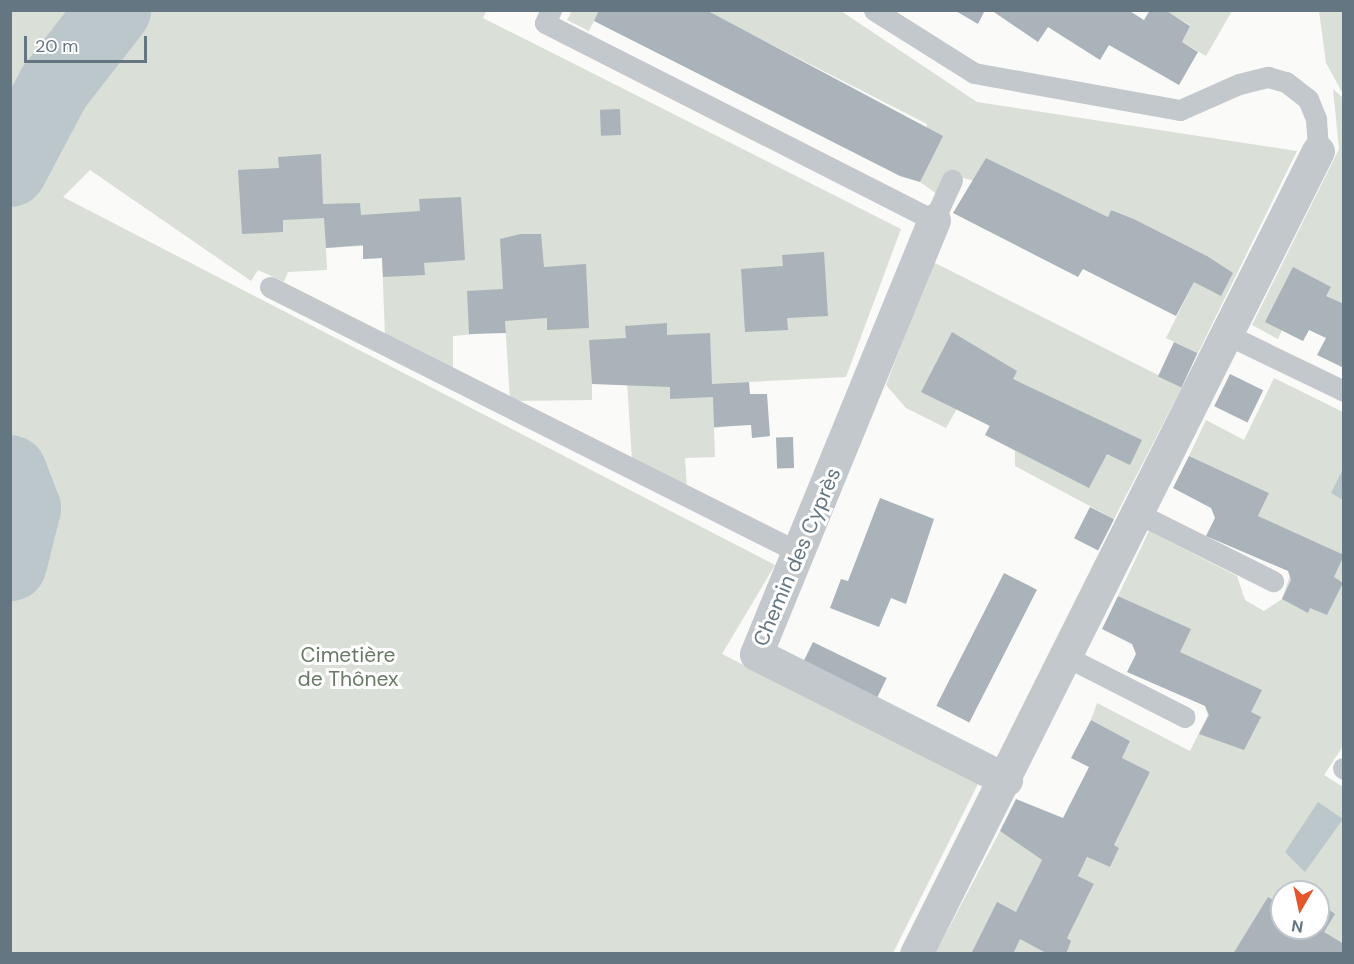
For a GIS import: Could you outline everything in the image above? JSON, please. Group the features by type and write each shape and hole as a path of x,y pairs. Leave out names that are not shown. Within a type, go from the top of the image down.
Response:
{"street":[{"path":"916,954 1006,780 1318,151"},
{"name":"Chemin des Cyprès","path":"934,220 800,553 756,654 1006,780"}],"lane":[{"path":"551,10 545,23 934,220 952,180"},
{"path":"873,10 974,73 1179,110 1239,84 1268,77 1286,82 1308,99 1316,119 1318,151"},
{"path":"270,287 800,553"},
{"path":"1228,335 1344,392"},
{"path":"1139,514 1273,581"},
{"path":"1067,657 1185,717"}],"green space":[{"name":"Cimetière de Thônex","path":"121,10 486,11 483,18 901,229 846,377 730,383 732,426 714,428 715,457 685,458 687,488 632,460 627,382 592,384 592,400 510,401 503,289 487,333 453,336 453,369 385,336 382,258 363,259 363,246 326,248 327,270 288,272 284,282 258,270 251,281 90,170 63,197 775,565 722,654 978,784 893,953 11,953 10,11 98,11 86,23"},
{"path":"572,11 599,11 589,31 567,20"},
{"path":"706,11 841,11 977,102 1297,151 1198,353 1166,338 1207,256 1134,219 1111,210 1108,217 986,158 974,181 947,173 938,195 920,182 927,124"},
{"path":"1165,11 1232,11 1206,56 1182,42 1190,25"},
{"path":"1319,11 1343,11 1343,94 1326,63"},
{"path":"1333,89 1343,98 1343,304 1326,296 1303,341 1282,330 1278,339 1252,325 1339,149"},
{"path":"933,262 1182,387 1114,519 1015,466 1015,451 985,435 1006,392 975,377 946,428 906,408 886,385"},
{"path":"1274,378 1343,412 1343,746 1324,775 1343,787 1343,953 935,954 1000,831 1042,860 1029,886 1080,912 1094,885 1078,876 1087,857 1110,867 1119,848 1114,845 1150,772 1122,758 1130,741 1091,720 1097,703 1190,751 1208,715 1188,656 1180,652 1190,629 1118,596 1149,531 1237,576 1245,600 1264,611 1282,599 1303,538 1258,516 1269,493 1189,456 1206,420 1244,440"}],"shaded area":[{"path":"1343,469 1343,500 1331,493"},
{"path":"1318,802 1343,819 1305,872 1285,852"}],"building":[{"path":"599,10 706,10 943,136 920,182 900,176 594,21"},
{"path":"954,10 985,10 978,24"},
{"path":"991,10 1128,10 1144,20 1150,10 1165,10 1190,26 1182,42 1198,52 1179,85 1109,45 1100,60 1048,27 1038,42"},
{"path":"620,109 621,135 601,136 600,110"},
{"path":"321,154 323,204 360,203 361,215 420,211 419,199 461,197 465,260 424,263 425,275 383,277 382,258 363,259 363,245 326,248 324,218 283,220 283,232 242,234 238,170 279,168 278,157"},
{"path":"986,158 1108,217 1111,210 1134,219 1207,256 1233,273 1221,296 1194,282 1176,316 1083,269 1078,277 953,213"},
{"path":"521,234 541,234 544,267 586,264 589,328 547,330 547,318 505,321 506,333 469,334 467,291 503,289 500,239"},
{"path":"824,252 828,316 787,318 788,330 745,332 741,269 783,266 782,255"},
{"path":"1293,267 1331,287 1326,296 1344,304 1344,368 1317,355 1326,338 1309,330 1303,341 1265,322"},
{"path":"667,323 667,335 710,333 712,384 749,382 750,394 767,394 770,436 752,438 751,425 714,427 713,397 670,399 670,387 592,384 589,340 626,338 625,326"},
{"path":"952,332 1017,371 1013,379 1142,440 1130,465 1107,454 1089,488 985,435 990,426 921,392"},
{"path":"1174,342 1198,353 1182,387 1158,376"},
{"path":"1230,374 1263,390 1247,423 1214,406"},
{"path":"793,437 794,468 777,469 776,438"},
{"path":"1189,456 1269,493 1258,516 1344,555 1334,577 1343,583 1327,615 1310,608 1308,613 1282,599 1291,580 1288,571 1206,536 1215,518 1211,508 1173,488"},
{"path":"880,498 934,519 906,604 891,598 879,627 830,608 841,579 848,581"},
{"path":"1090,507 1114,519 1098,550 1074,538"},
{"path":"1004,573 1037,590 969,723 936,706"},
{"path":"1118,596 1191,629 1180,652 1262,690 1251,712 1261,717 1244,750 1199,734 1209,715 1205,706 1127,672 1136,654 1132,644 1102,629"},
{"path":"813,642 887,678 876,700 802,664"},
{"path":"1091,720 1130,741 1122,758 1150,772 1114,845 1119,848 1110,867 1087,857 1078,876 1094,884 1067,938 1071,941 1066,954 1048,954 1020,939 1013,954 971,954 997,902 1016,912 1042,860 1000,831 1016,799 1063,818 1089,767 1071,758"},
{"path":"1268,897 1270,898 1270,940 1330,940 1330,936 1344,944 1344,954 1233,954"},
{"path":"1330,910 1335,914 1330,922"}],"waterway":[{"path":"10,170 54,87 114,10"},
{"path":"10,472 24,508 10,564"}]}
